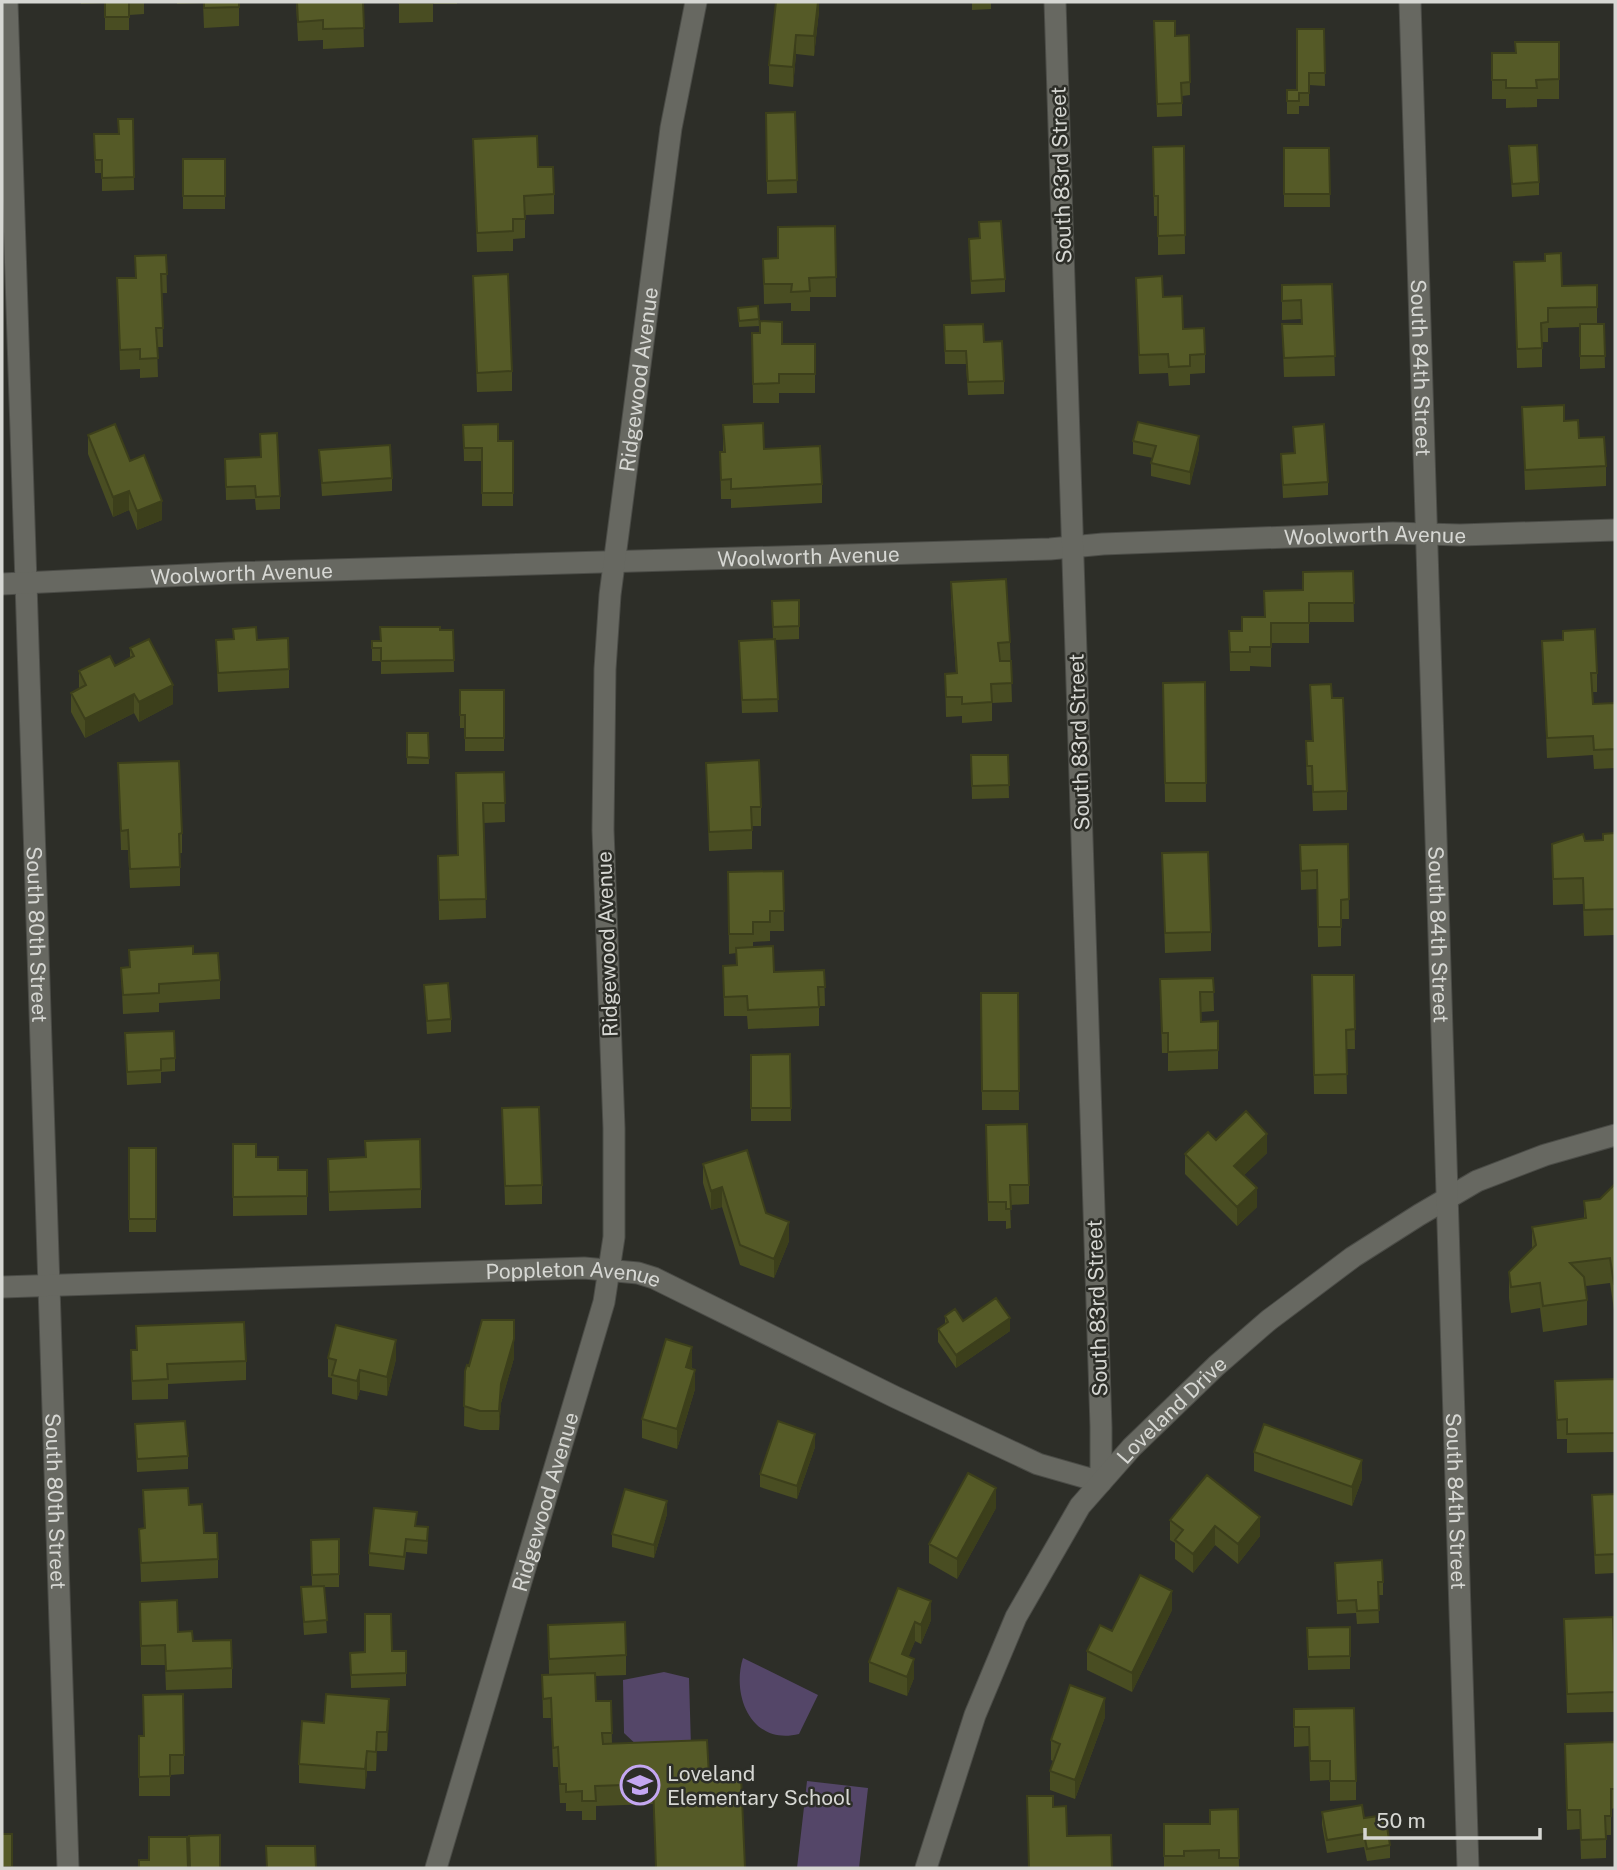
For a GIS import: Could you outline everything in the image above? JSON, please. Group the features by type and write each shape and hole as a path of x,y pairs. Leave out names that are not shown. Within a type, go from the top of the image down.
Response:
{"street":[{"name":"South 80th Street","path":"6,2 68,1868"},
{"name":"Ridgewood Avenue","path":"436,1868 597,1327 614,1237 614,1142 603,830 606,669 614,562 671,128 696,2"},
{"name":"South 83rd Street","path":"1055,2 1101,1482"},
{"name":"South 84th Street","path":"1410,2 1468,1868"},
{"name":"Woolworth Avenue","path":"2,584 242,572 1073,547 1324,536 1615,530"},
{"name":"Loveland Drive","path":"926,1868 953,1779 996,1658 1039,1574 1080,1506 1132,1447 1216,1366 1269,1320 1353,1257 1477,1181 1545,1155 1615,1135"},
{"name":"Poppleton Avenue","path":"2,1287 584,1268 638,1273 654,1278 895,1398 1038,1464 1101,1482"}],"shaded area":[{"path":"743,1658 818,1695 799,1734 783,1736 769,1733 749,1715 740,1688"},
{"path":"664,1672 689,1678 691,1747 641,1749 624,1733 623,1680"},
{"path":"807,1781 868,1788 859,1868 797,1868"}],"building":[{"path":"105,2 129,2 129,17 105,17"},
{"path":"204,2 239,2 239,7 204,8"},
{"path":"297,2 363,2 364,28 323,29 323,20 298,22"},
{"path":"433,2 433,3 399,3"},
{"path":"776,2 818,2 814,36 796,35 793,67 769,65"},
{"path":"1154,21 1175,21 1175,36 1189,35 1190,82 1181,83 1182,103 1157,104"},
{"path":"1297,29 1324,29 1325,73 1309,73 1309,93 1299,93 1299,101 1287,101 1287,90 1297,90"},
{"path":"1515,42 1559,42 1559,79 1536,80 1537,88 1506,88 1506,80 1492,80 1492,53 1516,53"},
{"path":"795,112 797,180 767,181 766,113"},
{"path":"118,119 133,119 134,177 102,178 102,160 95,160 94,134 119,134"},
{"path":"537,136 538,167 553,167 554,194 524,196 525,219 513,219 513,231 477,233 473,139"},
{"path":"1537,145 1539,182 1512,184 1509,146"},
{"path":"1184,146 1185,235 1158,236 1158,196 1154,196 1153,147"},
{"path":"1284,148 1329,148 1330,194 1284,194"},
{"path":"183,159 225,159 225,196 183,196"},
{"path":"1001,221 1005,279 971,281 969,239 980,238 979,222"},
{"path":"835,226 836,277 809,278 810,291 791,292 792,284 764,284 763,259 778,258 778,227"},
{"path":"1561,253 1562,286 1597,285 1597,307 1548,308 1548,322 1541,323 1542,348 1517,349 1514,262 1545,261 1545,254"},
{"path":"166,255 167,274 161,274 163,328 156,328 158,358 140,359 140,349 120,350 117,278 136,278 135,256"},
{"path":"508,274 512,371 477,373 473,276"},
{"path":"1162,276 1163,297 1182,296 1183,329 1204,328 1205,354 1190,355 1190,366 1169,367 1168,354 1139,355 1136,278"},
{"path":"1332,284 1335,356 1284,358 1282,324 1302,324 1301,300 1282,301 1282,285"},
{"path":"758,306 759,319 739,321 738,308"},
{"path":"760,321 782,322 782,344 815,344 815,374 779,374 779,383 753,384 752,333 760,333"},
{"path":"983,324 984,342 1002,341 1004,381 968,382 966,351 945,351 944,325"},
{"path":"1580,324 1604,324 1605,356 1580,356"},
{"path":"1564,405 1564,421 1578,420 1579,438 1604,437 1606,466 1525,470 1522,407"},
{"path":"1138,422 1199,436 1190,472 1151,463 1156,446 1133,441"},
{"path":"763,423 764,449 820,446 822,484 731,489 731,479 721,480 720,452 725,452 723,425"},
{"path":"115,424 130,461 144,455 162,501 137,511 129,491 113,497 88,435"},
{"path":"498,424 498,441 513,441 513,493 482,493 482,448 464,448 463,425"},
{"path":"1324,424 1328,482 1283,485 1281,454 1295,453 1293,427"},
{"path":"277,433 280,496 256,497 255,486 226,487 225,459 261,457 260,434"},
{"path":"390,445 392,478 322,483 319,450"},
{"path":"1353,571 1354,603 1309,603 1309,623 1271,623 1271,647 1250,647 1250,652 1230,652 1229,631 1242,631 1242,617 1265,617 1264,591 1303,590 1303,572"},
{"path":"1006,579 1010,642 998,643 1000,661 1011,661 1012,683 991,684 992,702 962,704 962,697 946,697 945,674 957,673 951,582"},
{"path":"799,600 799,626 773,627 772,601"},
{"path":"256,627 257,640 288,638 289,669 218,673 216,640 234,639 233,629"},
{"path":"380,627 440,627 440,630 453,630 454,660 381,661 381,648 372,648 372,641 381,641"},
{"path":"1595,629 1597,673 1591,673 1593,704 1615,703 1615,749 1594,750 1593,736 1547,738 1542,641 1563,640 1563,631"},
{"path":"149,639 173,685 139,702 134,694 85,719 71,693 86,685 79,671 110,656 115,666 134,656 130,648"},
{"path":"775,639 778,699 742,700 739,641"},
{"path":"1205,682 1206,783 1165,783 1163,683"},
{"path":"1331,684 1332,698 1343,698 1347,791 1313,792 1312,766 1307,766 1306,741 1313,741 1310,685"},
{"path":"460,690 504,690 504,738 465,738 465,715 460,715"},
{"path":"407,733 428,733 429,758 407,757"},
{"path":"971,755 1008,755 1009,785 972,786"},
{"path":"759,760 761,807 751,807 752,830 709,832 706,763"},
{"path":"179,761 182,833 179,834 180,867 130,869 128,830 121,831 118,763"},
{"path":"504,772 505,803 483,803 486,899 439,900 438,856 458,855 456,773"},
{"path":"1615,833 1615,909 1584,910 1583,878 1553,879 1552,844 1583,834 1585,841 1603,840 1603,834"},
{"path":"1348,844 1349,899 1341,900 1341,927 1318,927 1317,870 1301,871 1300,845"},
{"path":"1208,852 1211,932 1165,933 1162,853"},
{"path":"783,871 784,911 770,911 770,922 753,922 753,934 729,934 728,872"},
{"path":"193,946 193,954 218,953 220,980 159,984 159,993 123,995 121,968 130,967 129,950"},
{"path":"773,946 774,972 824,970 825,987 818,987 819,1007 748,1010 747,996 724,997 723,966 737,965 736,948"},
{"path":"1312,975 1354,975 1355,1029 1346,1030 1347,1074 1314,1075"},
{"path":"1213,978 1214,992 1200,992 1201,1022 1218,1021 1218,1050 1168,1052 1168,1033 1162,1033 1160,979"},
{"path":"448,983 451,1019 427,1021 424,985"},
{"path":"981,993 1018,993 1019,1091 982,1091"},
{"path":"174,1031 175,1058 161,1059 161,1070 127,1072 125,1033"},
{"path":"790,1054 791,1108 751,1108 751,1055"},
{"path":"539,1107 542,1185 505,1186 502,1108"},
{"path":"1246,1111 1267,1134 1234,1166 1257,1188 1237,1207 1185,1154 1208,1132 1216,1140"},
{"path":"1027,1124 1029,1185 1010,1185 1011,1209 1006,1209 1006,1202 988,1202 986,1125"},
{"path":"420,1139 421,1189 329,1192 328,1159 366,1157 365,1141"},
{"path":"233,1144 256,1144 256,1157 278,1157 278,1170 307,1170 307,1196 233,1197"},
{"path":"129,1148 156,1148 156,1219 129,1219"},
{"path":"747,1150 766,1213 789,1222 774,1259 740,1245 722,1187 711,1191 703,1164"},
{"path":"1615,1184 1615,1284 1610,1258 1570,1263 1584,1277 1587,1300 1543,1306 1540,1283 1511,1287 1509,1272 1536,1245 1532,1227 1586,1218 1584,1201 1600,1199"},
{"path":"996,1298 1010,1318 956,1355 938,1329 948,1322 945,1316 955,1309 963,1321"},
{"path":"482,1320 514,1320 514,1339 501,1384 499,1411 480,1411 464,1406 465,1371 467,1365 469,1366"},
{"path":"244,1322 246,1361 167,1364 168,1379 132,1381 131,1350 137,1350 136,1326"},
{"path":"336,1325 396,1340 387,1377 360,1370 357,1381 332,1375 336,1360 328,1358"},
{"path":"666,1339 692,1347 686,1367 695,1370 677,1429 642,1419"},
{"path":"1615,1379 1615,1433 1567,1434 1567,1419 1557,1420 1555,1381"},
{"path":"185,1421 188,1456 137,1459 135,1424"},
{"path":"778,1421 815,1434 797,1486 760,1474"},
{"path":"1264,1424 1362,1460 1352,1487 1254,1452"},
{"path":"968,1473 996,1488 957,1559 929,1544"},
{"path":"1207,1475 1260,1517 1238,1544 1215,1526 1193,1554 1175,1540 1183,1530 1170,1520"},
{"path":"188,1488 189,1505 202,1504 204,1533 217,1533 218,1559 141,1563 139,1529 145,1528 143,1490"},
{"path":"625,1489 667,1501 654,1545 612,1534"},
{"path":"1615,1494 1615,1554 1595,1555 1592,1495"},
{"path":"374,1508 417,1512 415,1526 428,1527 427,1541 406,1539 404,1557 369,1553"},
{"path":"339,1539 339,1574 312,1575 311,1540"},
{"path":"1382,1560 1383,1582 1378,1582 1379,1610 1357,1611 1356,1600 1337,1601 1335,1563"},
{"path":"1140,1575 1172,1591 1132,1673 1087,1651 1100,1625 1112,1631"},
{"path":"324,1586 327,1620 304,1622 301,1587"},
{"path":"898,1588 931,1601 921,1625 915,1622 902,1654 914,1659 907,1677 869,1662"},
{"path":"177,1600 178,1632 192,1631 193,1641 231,1640 232,1668 166,1671 165,1645 141,1646 140,1602"},
{"path":"365,1614 391,1614 392,1651 406,1651 406,1673 351,1675 350,1653 365,1652"},
{"path":"1613,1617 1615,1692 1567,1694 1564,1619"},
{"path":"625,1622 626,1655 549,1659 548,1625"},
{"path":"1350,1627 1350,1656 1308,1657 1307,1628"},
{"path":"595,1673 596,1701 611,1701 612,1733 602,1733 603,1744 707,1740 709,1776 741,1775 745,1868 656,1868 653,1784 595,1786 596,1801 582,1801 582,1791 566,1792 566,1784 560,1784 558,1747 553,1748 551,1698 543,1699 542,1675"},
{"path":"1070,1685 1105,1698 1075,1780 1050,1771 1060,1744 1051,1740"},
{"path":"183,1694 184,1755 170,1755 170,1776 139,1777 139,1736 144,1736 143,1695"},
{"path":"326,1694 389,1699 387,1732 377,1732 376,1752 367,1751 365,1769 299,1764 302,1721 324,1723"},
{"path":"1354,1708 1356,1781 1330,1781 1330,1761 1310,1761 1309,1727 1294,1727 1294,1709"},
{"path":"1615,1742 1615,1789 1611,1789 1611,1816 1605,1816 1606,1839 1581,1840 1580,1810 1567,1810 1565,1744"},
{"path":"1027,1796 1053,1796 1053,1807 1066,1806 1067,1836 1111,1835 1112,1868 1029,1868"},
{"path":"1362,1805 1364,1818 1385,1815 1390,1845 1367,1849 1364,1834 1327,1840 1322,1812"},
{"path":"1238,1809 1239,1858 1219,1858 1219,1850 1184,1851 1184,1856 1164,1856 1164,1824 1210,1824 1210,1810"},
{"path":"2,1834 12,1834 12,1867 2,1867"},
{"path":"220,1835 220,1868 190,1868 189,1836"},
{"path":"149,1837 187,1837 188,1868 139,1868 139,1860 149,1860"},
{"path":"266,1846 315,1846 316,1868 267,1868"}],"place":[{"name":"Loveland Elementary School","path":"640,1785"}]}
